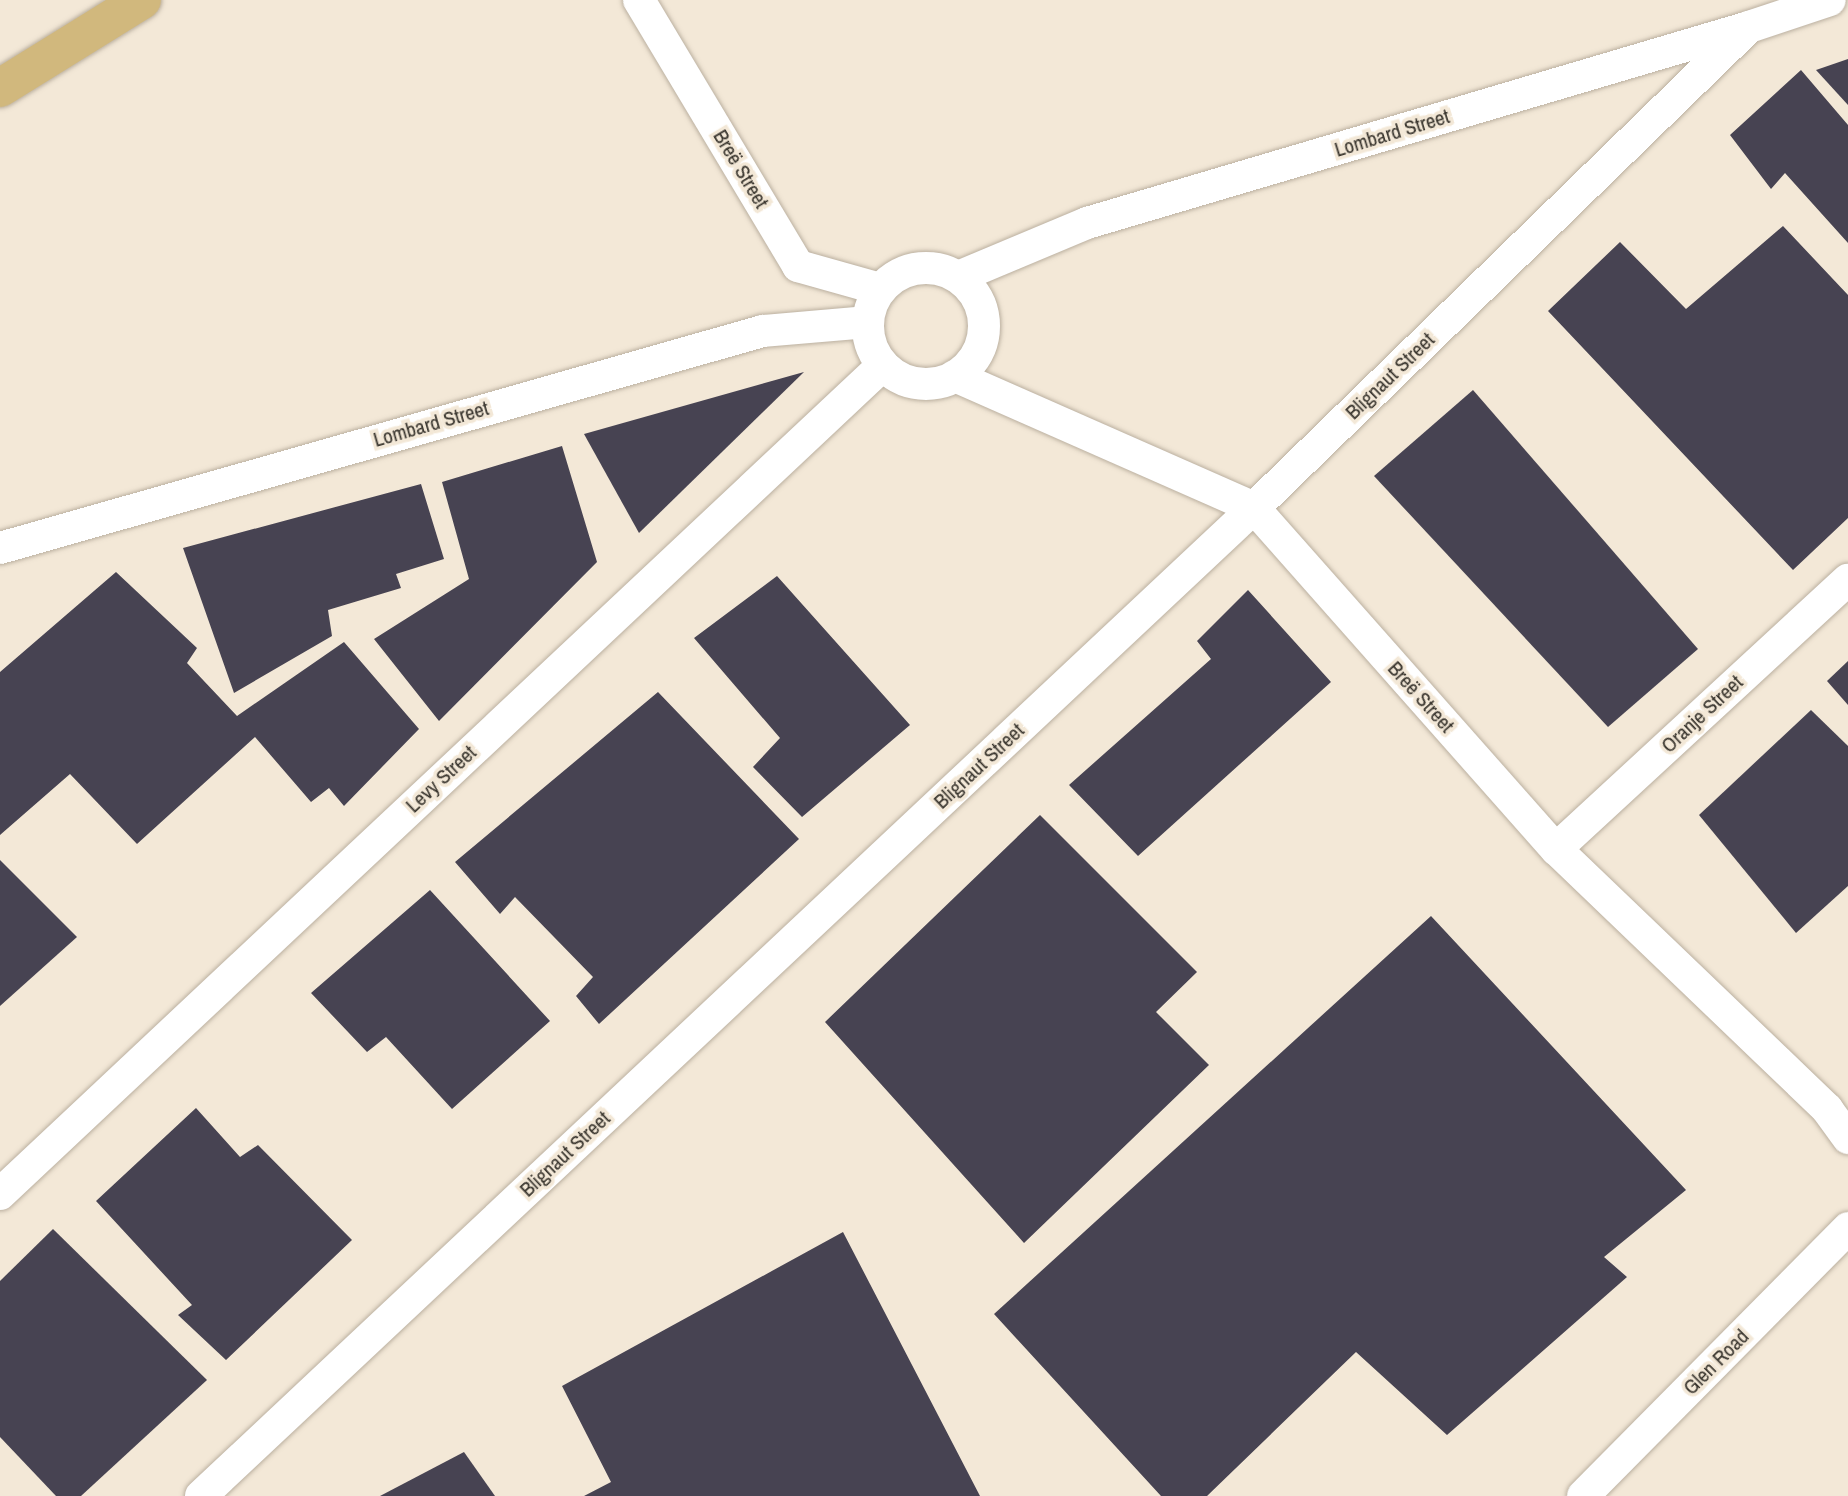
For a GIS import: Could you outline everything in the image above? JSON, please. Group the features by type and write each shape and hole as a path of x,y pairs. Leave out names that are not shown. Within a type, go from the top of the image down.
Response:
{"main road":[{"path":"0,88 142,0"}],"street":[{"name":"Breë Street","path":"639,0 798,266 880,289"},
{"name":"Lombard Street","path":"958,278 1087,223 1749,27 1830,0"},
{"name":"Blignaut Street","path":"201,1496 1254,508 1749,27"},
{"path":"915,268 936,268 958,278 971,289 981,306 984,326 981,346 971,363 956,376 937,383 917,383 899,377 883,365 870,345 867,321 880,289 895,276 915,268"},
{"name":"Lombard Street","path":"0,548 764,331 867,321"},
{"name":"Levy Street","path":"0,1194 883,365"},
{"name":"Breë Street","path":"956,376 1254,508 1556,849 1837,1113 1848,1138"},
{"name":"Oranje Street","path":"1556,849 1848,580"},
{"name":"Glen Road","path":"1583,1496 1848,1228"}],"building":[{"path":"1848,59 1848,105 1816,70"},
{"path":"1801,70 1848,125 1848,243 1785,173 1771,189 1730,135"},
{"path":"1783,226 1848,295 1848,518 1793,570 1548,311 1620,242 1686,309"},
{"path":"804,372 639,533 584,434"},
{"path":"1473,390 1698,649 1608,727 1374,476"},
{"path":"562,446 597,562 439,721 374,639 469,579 442,482"},
{"path":"421,484 444,559 396,574 401,588 328,610 332,636 234,693 183,548"},
{"path":"116,572 197,648 187,663 237,716 344,642 419,729 344,806 329,788 311,802 255,737 137,844 70,774 0,835 0,672"},
{"path":"777,576 910,725 802,817 753,767 780,738 694,638"},
{"path":"1248,590 1331,682 1138,856 1069,785 1211,659 1197,641"},
{"path":"1848,661 1848,705 1827,681"},
{"path":"658,692 799,839 599,1024 576,996 593,977 515,897 500,914 455,862"},
{"path":"1811,710 1848,746 1848,886 1796,933 1699,815"},
{"path":"1040,815 1197,972 1156,1012 1209,1065 1024,1243 825,1022"},
{"path":"0,860 77,937 0,1006"},
{"path":"430,890 550,1021 452,1109 386,1037 367,1052 311,993"},
{"path":"1431,916 1686,1190 1604,1257 1627,1277 1447,1435 1356,1352 1207,1496 1161,1496 994,1314"},
{"path":"196,1108 240,1157 258,1145 352,1240 226,1360 178,1315 192,1305 96,1201"},
{"path":"53,1229 207,1380 81,1496 56,1496 0,1437 0,1281"},
{"path":"843,1232 980,1496 584,1496 611,1482 562,1386"},
{"path":"464,1452 495,1496 380,1496"}]}
